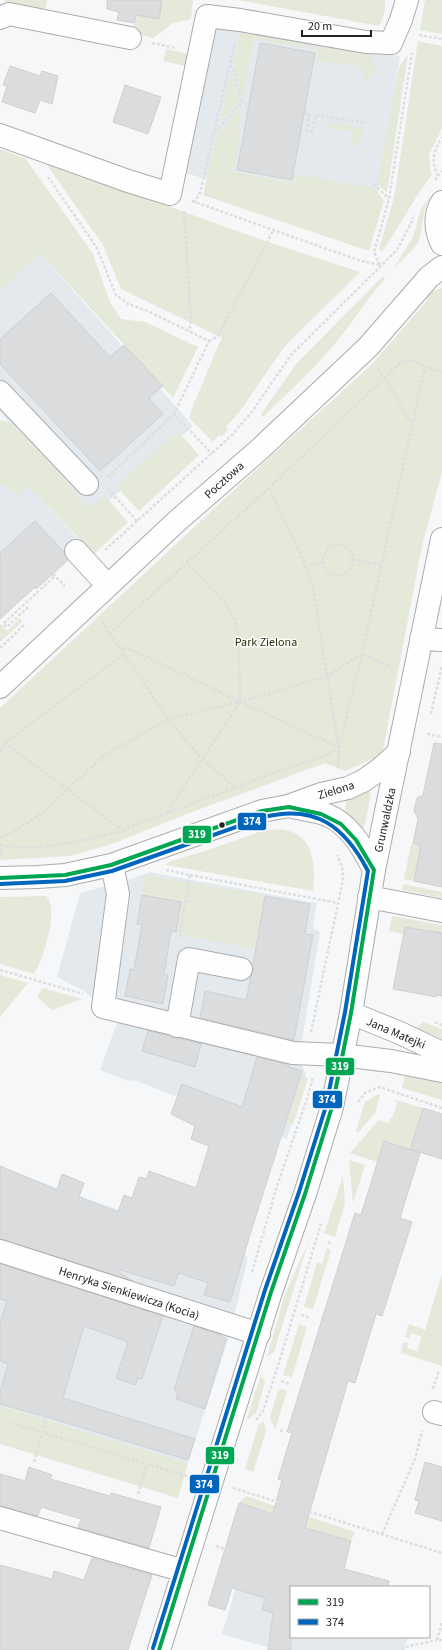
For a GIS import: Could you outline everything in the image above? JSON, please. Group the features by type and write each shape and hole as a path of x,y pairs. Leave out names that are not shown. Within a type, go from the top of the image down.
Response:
{"street":[{"path":"0,135 128,181 170,194 207,8 240,20 366,42 391,43 401,20 407,0"},
{"path":"0,18 9,14 139,40"},
{"path":"442,202 436,219 437,235 442,244"},
{"name":"Pocztowa","path":"0,687 189,511 261,448 368,347 429,277 442,267"},
{"path":"0,392 98,484"},
{"name":"Grunwaldzka","path":"159,1650 271,1292 305,1194 330,1114 341,1055 351,1013 374,870 399,752 432,639 442,539"},
{"path":"83,558 108,586"},
{"name":"Zielona","path":"0,878 65,875 111,865 262,811 288,806 321,794 348,788 363,781 380,769 399,752"},
{"name":"Zielona","path":"288,806 323,813 340,823 354,836 374,870"},
{"path":"103,1007 118,894 111,865"},
{"path":"369,897 442,911"},
{"path":"177,1026 189,959 241,969"},
{"name":"Jana Matejki","path":"103,1007 294,1053 341,1055 391,1061 442,1071"},
{"name":"Jana Matejki","path":"351,1013 400,1033 442,1053"},
{"name":"Henryka Sienkiewicza (Kocia)","path":"0,1251 258,1334"},
{"path":"0,1518 184,1571"}],"path":[{"path":"194,202 200,193 240,20"},
{"path":"416,34 442,39"},
{"path":"139,40 172,47"},
{"path":"380,265 374,252 389,199 413,49"},
{"path":"230,65 233,69 242,102"},
{"path":"242,102 249,103"},
{"path":"214,131 219,129 242,102"},
{"path":"304,113 309,114 307,131 312,132 316,115 365,123"},
{"path":"442,137 433,159 436,172 442,182"},
{"path":"33,147 37,160 97,248 116,295 128,304 150,312 209,341"},
{"path":"374,184 389,199"},
{"path":"170,194 358,260 380,265"},
{"path":"170,194 186,212 191,322 189,332"},
{"path":"137,521 98,484 174,414 209,341 218,336 273,231"},
{"path":"83,558 137,521 168,491 232,435 251,413 291,355 380,265"},
{"path":"109,634 188,564 399,364 411,360 425,367 442,372"},
{"path":"338,768 339,747 362,654 425,367"},
{"path":"385,378 412,426"},
{"path":"174,414 212,454"},
{"path":"268,488 301,555 313,588 339,747"},
{"path":"336,545 346,547 352,555 353,560 352,565 346,572 336,575 328,571 323,562 324,553 327,549 336,545"},
{"path":"353,560 382,565"},
{"path":"305,567 323,562"},
{"path":"166,814 240,702 239,639 236,624 226,603 188,564"},
{"path":"28,607 7,628 3,624 54,575 65,586"},
{"path":"99,615 109,634 168,719 202,758 236,788"},
{"path":"0,648 24,625"},
{"path":"118,646 141,654 240,702 339,747"},
{"path":"0,752 5,743 124,654"},
{"path":"0,838 36,818 102,757 168,719 240,702 327,676 362,654"},
{"path":"427,734 442,737"},
{"path":"5,743 124,831"},
{"path":"0,846 15,847 66,844 124,831 130,827 301,763 320,758 339,747"},
{"path":"315,1055 309,1044 343,873 338,857 334,851"},
{"path":"159,869 338,902"},
{"path":"189,959 180,933 190,875"},
{"path":"0,970 87,995 103,1007"},
{"path":"356,1107 359,1100 365,1093 380,1087 442,1108"},
{"path":"253,1424 263,1411 322,1220"},
{"path":"328,1242 333,1244"},
{"path":"301,1315 310,1318"},
{"path":"382,1534 415,1459 433,1412 439,1370"},
{"path":"281,1381 290,1384"},
{"path":"34,1462 47,1417"},
{"path":"12,1423 190,1477"},
{"path":"281,1432 282,1428"},
{"path":"138,1494 147,1464"},
{"path":"235,1481 233,1488 442,1553"},
{"path":"215,1546 225,1549"},
{"path":"437,1640 442,1623"},
{"path":"402,1650 405,1647 442,1640"}],"shaded area":[{"path":"216,27 400,56 374,218 366,227 179,171"},
{"path":"40,253 193,426 91,517 0,412 0,291"},
{"path":"3,484 28,486 81,542 0,617 0,487"},
{"path":"149,872 317,903 313,928 320,932 299,1059 306,1074 287,1139 134,1080 128,1081 100,1070 118,1020 84,991 57,977 80,893 120,883"},
{"path":"0,1167 248,1257 230,1334 188,1463 0,1406"},
{"path":"237,1584 290,1601 290,1638 408,1638 404,1650 277,1650 222,1634"}],"green space":[{"path":"47,0 46,7 42,9 4,1"},
{"path":"162,0 193,0 191,18 173,23 153,38 132,33 136,15"},
{"path":"238,0 385,0 385,7 379,26"},
{"path":"425,0 442,0 442,34 420,30"},
{"path":"241,30 367,52 374,63 375,72 369,79 362,83 365,68 317,60 317,47 306,45 305,48 254,39 243,98 233,61"},
{"path":"418,41 442,46 442,128 429,155 432,175 416,197 382,252 379,249 394,198"},
{"path":"166,49 189,54 186,66 163,61"},
{"path":"408,55 387,193 377,183 398,72 400,65"},
{"path":"231,71 239,101 219,125"},
{"path":"241,106 238,129 241,130 233,172 291,183 293,174 373,188 384,200 369,251 203,195 216,137"},
{"path":"331,122 364,128 360,141 353,147 349,148 352,132 329,128"},
{"path":"0,149 26,159 93,254 110,302 121,319 145,322 198,347 173,398 40,253 0,291"},
{"path":"45,162 268,242 360,272 284,347 240,411 226,427 228,430 222,436 219,435 213,442 189,418 222,337 121,289 103,245"},
{"path":"431,194 424,211 418,243 394,268 413,237 421,209"},
{"path":"383,276 385,279 333,346 314,367 263,417 261,414 296,364"},
{"name":"Park Zielona","path":"442,288 442,472 422,546 383,750 377,757 345,771 325,763 192,812 112,844 69,856 0,860 0,708 370,366 428,300 424,297 435,290"},
{"path":"0,420 9,422 34,444 88,508 105,496 128,522 94,554 28,486 18,496 3,484 0,487"},
{"path":"178,431 199,455 139,511 116,486"},
{"path":"20,618 22,621 21,623 0,642 0,624 7,631"},
{"path":"369,791 371,794 364,828 361,829 345,815 346,799"},
{"path":"265,830 282,830 294,833 302,838 311,853 313,862 313,891 166,865 168,862"},
{"path":"413,843 421,845 414,881 404,879 411,845"},
{"path":"143,875 265,895 256,949 180,935 175,931 181,902 143,895"},
{"path":"403,884 442,892 442,898 402,890"},
{"path":"46,896 50,903 51,923 42,957 34,974 0,964 0,897"},
{"path":"392,916 442,925 442,933 405,927 404,934 389,931"},
{"path":"0,975 28,983 0,1017"},
{"path":"43,988 82,999 52,1010 37,997"},
{"path":"423,1022 442,1029 442,1039 416,1028"},
{"path":"406,1071 442,1081 442,1100 402,1088"},
{"path":"301,1076 308,1078 293,1125 286,1122"},
{"path":"378,1094 380,1095 375,1113 358,1133 356,1131 365,1102"},
{"path":"395,1100 423,1108 409,1149 384,1141 377,1162 350,1153 379,1120 389,1123 397,1104"},
{"path":"349,1160 365,1165 353,1203"},
{"path":"343,1176 345,1204 335,1237 324,1233"},
{"path":"309,1240 274,1352 267,1357 284,1297"},
{"path":"327,1248 331,1250 313,1309 304,1307 317,1262 322,1264"},
{"path":"442,1274 442,1366 401,1353 403,1342 408,1343 407,1348 417,1351 422,1337 411,1333 409,1338 405,1337 409,1324 425,1330"},
{"path":"299,1324 307,1327 292,1377 283,1375"},
{"path":"261,1375 265,1382 256,1413 246,1421"},
{"path":"282,1389 287,1391 275,1430 270,1417 278,1391"},
{"path":"0,1406 188,1463 178,1498 0,1444"},
{"path":"264,1422 266,1431 253,1472 245,1469 259,1424"},
{"path":"246,1496 355,1532 351,1541 285,1522 282,1516 239,1503"}],"building":[{"path":"107,0 162,0 159,19 136,15 134,23 117,20 119,12 107,9"},
{"path":"260,43 315,53 292,180 237,170"},
{"path":"10,66 40,76 42,71 58,76 52,104 40,100 35,113 2,102 7,86 3,85"},
{"path":"125,85 161,97 148,134 113,122"},
{"path":"51,293 110,357 124,345 163,386 149,398 163,414 100,471 0,364 0,339"},
{"path":"35,521 64,552 68,560 36,589 35,587 0,619 0,553"},
{"path":"434,743 442,744 442,887 414,881 421,845 413,843 418,819 414,810 417,798 423,795"},
{"path":"142,895 181,902 176,932 171,931 164,975 168,975 163,1004 125,996 130,969 134,970 142,925 137,924"},
{"path":"265,896 310,904 305,934 313,935 294,1040 200,1018 205,991 246,1000 253,971"},
{"path":"405,927 442,933 442,996 437,995 436,997 393,989"},
{"path":"148,1031 201,1044 195,1067 142,1051"},
{"path":"257,1057 289,1065 289,1067 302,1071 230,1302 204,1295 208,1283 179,1273 174,1286 120,1270 119,1272 133,1281 0,1239 0,1166 57,1190 62,1174 84,1183 79,1197 118,1212 124,1195 132,1198 139,1177 147,1179 149,1171 196,1188 209,1146 191,1139 195,1126 171,1114 182,1084 242,1107"},
{"path":"423,1108 442,1114 442,1159 410,1149"},
{"path":"384,1141 420,1153 400,1218 412,1222 382,1316 376,1314 355,1383 348,1381 305,1528 351,1541 344,1569 389,1581 388,1586 290,1586 291,1650 268,1650 273,1613 262,1610 265,1598 232,1588 225,1610 208,1605 239,1503 273,1514 282,1480 278,1479 292,1433 287,1432 355,1213 361,1215"},
{"path":"0,1264 163,1316 142,1379 138,1378 135,1385 116,1378 128,1342 84,1326 63,1398 195,1439 188,1460 0,1404 0,1392 8,1364 0,1361 0,1322 7,1301 0,1299"},
{"path":"194,1326 220,1335 226,1339 205,1409 176,1399 178,1391 174,1390"},
{"path":"425,1462 442,1467 442,1521 415,1513 419,1501 415,1500"},
{"path":"29,1467 52,1475 50,1479 110,1496 111,1493 161,1507 149,1548 78,1528 81,1519 41,1507 38,1516 0,1506 0,1474 25,1481"},
{"path":"92,1558 152,1575 128,1650 0,1650 0,1565 52,1579 54,1571 84,1580"}],"transit line":[{"name":"319","path":"0,878 65,875 111,865 262,811 289,807 321,814 341,824 356,840 374,870 351,1013 332,1107 305,1194 271,1292 159,1650"},
{"name":"374","path":"0,884 65,881 112,871 264,817 282,814 299,814 314,817 327,823 339,831 349,842 368,871 345,1012 326,1106 299,1192 265,1290 153,1648"}]}
